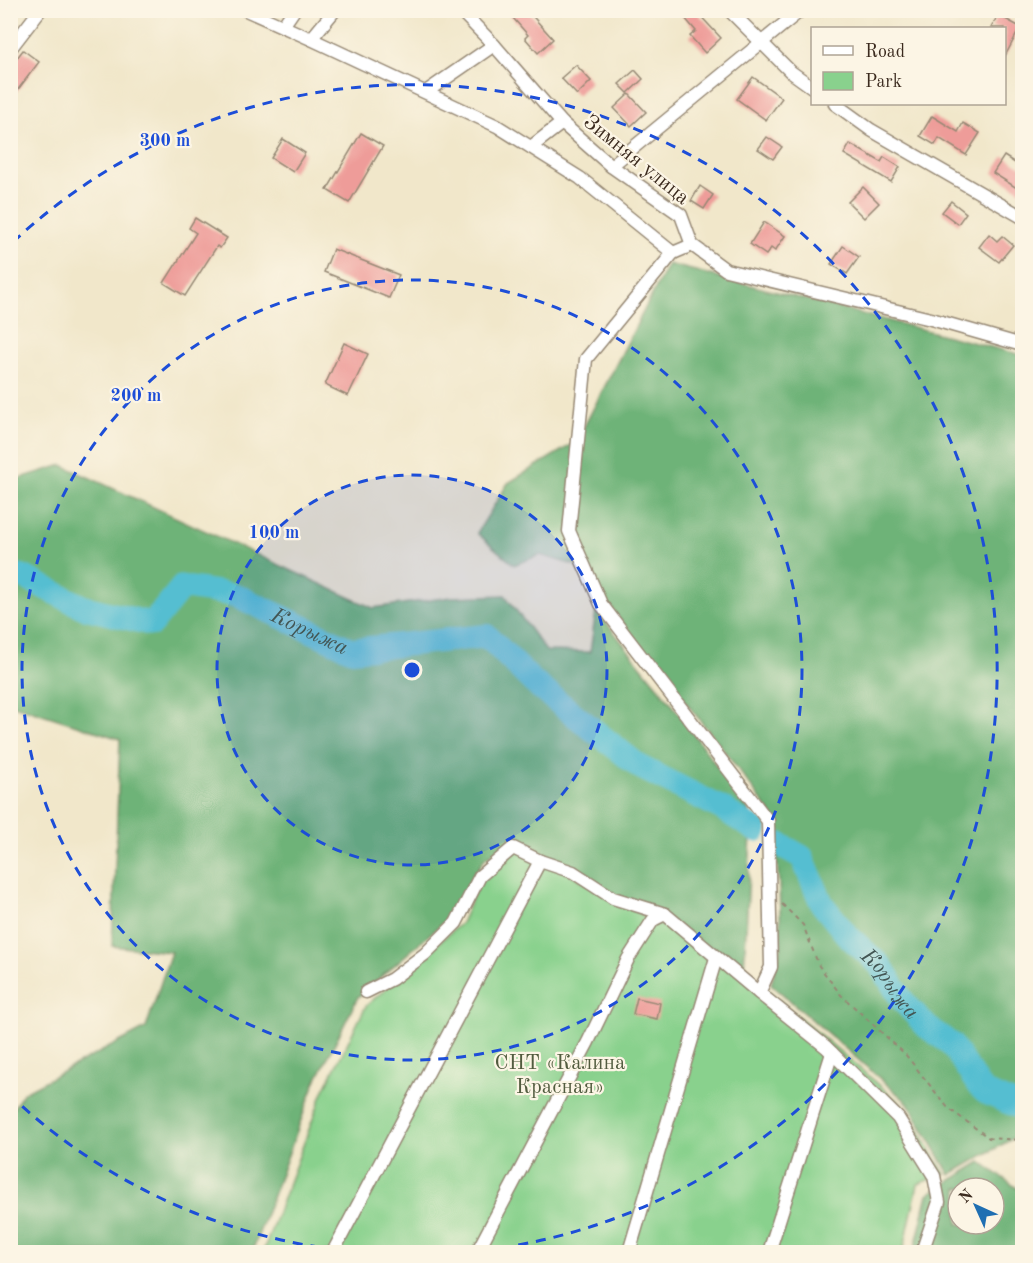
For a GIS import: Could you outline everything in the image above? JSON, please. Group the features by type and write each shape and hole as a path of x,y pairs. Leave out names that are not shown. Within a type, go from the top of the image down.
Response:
{"street":[{"path":"10,49 40,10"},
{"path":"246,10 497,126 580,178 673,253"},
{"path":"283,26 294,10"},
{"path":"311,39 335,10"},
{"name":"Зимняя улица","path":"460,10 495,45 562,123 611,166 681,216 692,245"},
{"path":"729,10 761,44 811,86"},
{"path":"611,166 801,10"},
{"path":"426,92 495,45"},
{"path":"836,105 871,130 1023,217"},
{"path":"531,147 562,123"},
{"path":"759,993 771,967 768,821 601,604 569,531 586,359 673,253 692,245 726,270 931,319 1023,345"},
{"path":"366,992 392,979 425,954 456,923 480,876 513,848 540,861 573,872 613,898 665,914 832,1053 898,1118 934,1176 939,1202 922,1252"},
{"path":"333,1252 540,861"},
{"path":"477,1252 588,1042 628,959 653,920 665,914"},
{"path":"629,1252 716,958"},
{"path":"769,1252 832,1053"}],"path":[{"path":"769,891 803,925 819,966 841,996 905,1054 948,1108 989,1138 1023,1140"}],"green space":[{"path":"668,264 1022,355 1022,1133 950,1175 908,1103 771,984 781,947 779,883 773,816 719,744 577,566 540,555 514,565 477,533 508,483 576,442"},
{"path":"62,465 373,608 451,597 505,595 546,651 590,652 596,610 671,703 752,815 744,970 518,838 485,858 446,920 358,997 314,1085 252,1252 11,1252 10,1113 24,1092 146,1028 171,952 112,946 120,739 11,704 11,481"},
{"name":"СНТ «Калина Красная»","path":"514,841 744,970 904,1106 945,1174 918,1184 903,1252 263,1252 323,1092 366,1006 461,923 487,864"},
{"path":"981,1162 1000,1176 958,1176"},
{"path":"1006,1180 1022,1192 1022,1252 914,1252 928,1194 946,1183 946,1236 1006,1236"}],"building":[{"path":"506,10 527,10 553,39 538,53 525,38 528,35"},
{"path":"678,10 695,10 721,38 705,53 690,36 696,31"},
{"path":"998,15 1022,28 1006,54 1006,27 992,27"},
{"path":"23,50 39,62 10,100 10,67"},
{"path":"576,65 591,81 577,95 561,78"},
{"path":"635,70 643,79 628,93 619,84"},
{"path":"753,77 782,98 766,120 737,99"},
{"path":"629,94 646,112 631,126 614,108"},
{"path":"932,116 958,132 963,123 980,133 966,155 939,138 935,145 920,136"},
{"path":"361,133 383,146 349,203 327,190"},
{"path":"767,137 782,147 773,159 758,149"},
{"path":"283,139 305,153 293,172 271,158"},
{"path":"850,144 881,162 884,157 900,167 891,182 844,154"},
{"path":"1004,156 1023,168 1023,192 993,173"},
{"path":"700,186 713,195 704,209 691,201"},
{"path":"863,187 879,203 864,218 848,202"},
{"path":"951,201 966,213 958,224 942,212"},
{"path":"195,218 227,238 220,248 217,246 185,296 164,283 196,233 189,228"},
{"path":"764,222 785,236 775,251 771,248 766,255 750,244"},
{"path":"989,234 997,241 1002,236 1013,245 999,262 979,247"},
{"path":"843,246 859,257 847,274 831,264"},
{"path":"333,249 399,275 389,298 324,272"},
{"path":"344,343 368,354 348,396 325,385"},
{"path":"637,998 660,1003 657,1019 633,1014"}],"waterway":[{"name":"Корыжа","path":"10,574 22,576 83,607 152,624 182,587 235,595 352,650 487,636 533,682 640,767 721,808 756,830"},
{"name":"Корыжа","path":"779,844 802,857 822,904 847,935 881,966 902,1000 927,1027 951,1044 978,1085 985,1092 1005,1101 1015,1105 1022,1104"}]}
